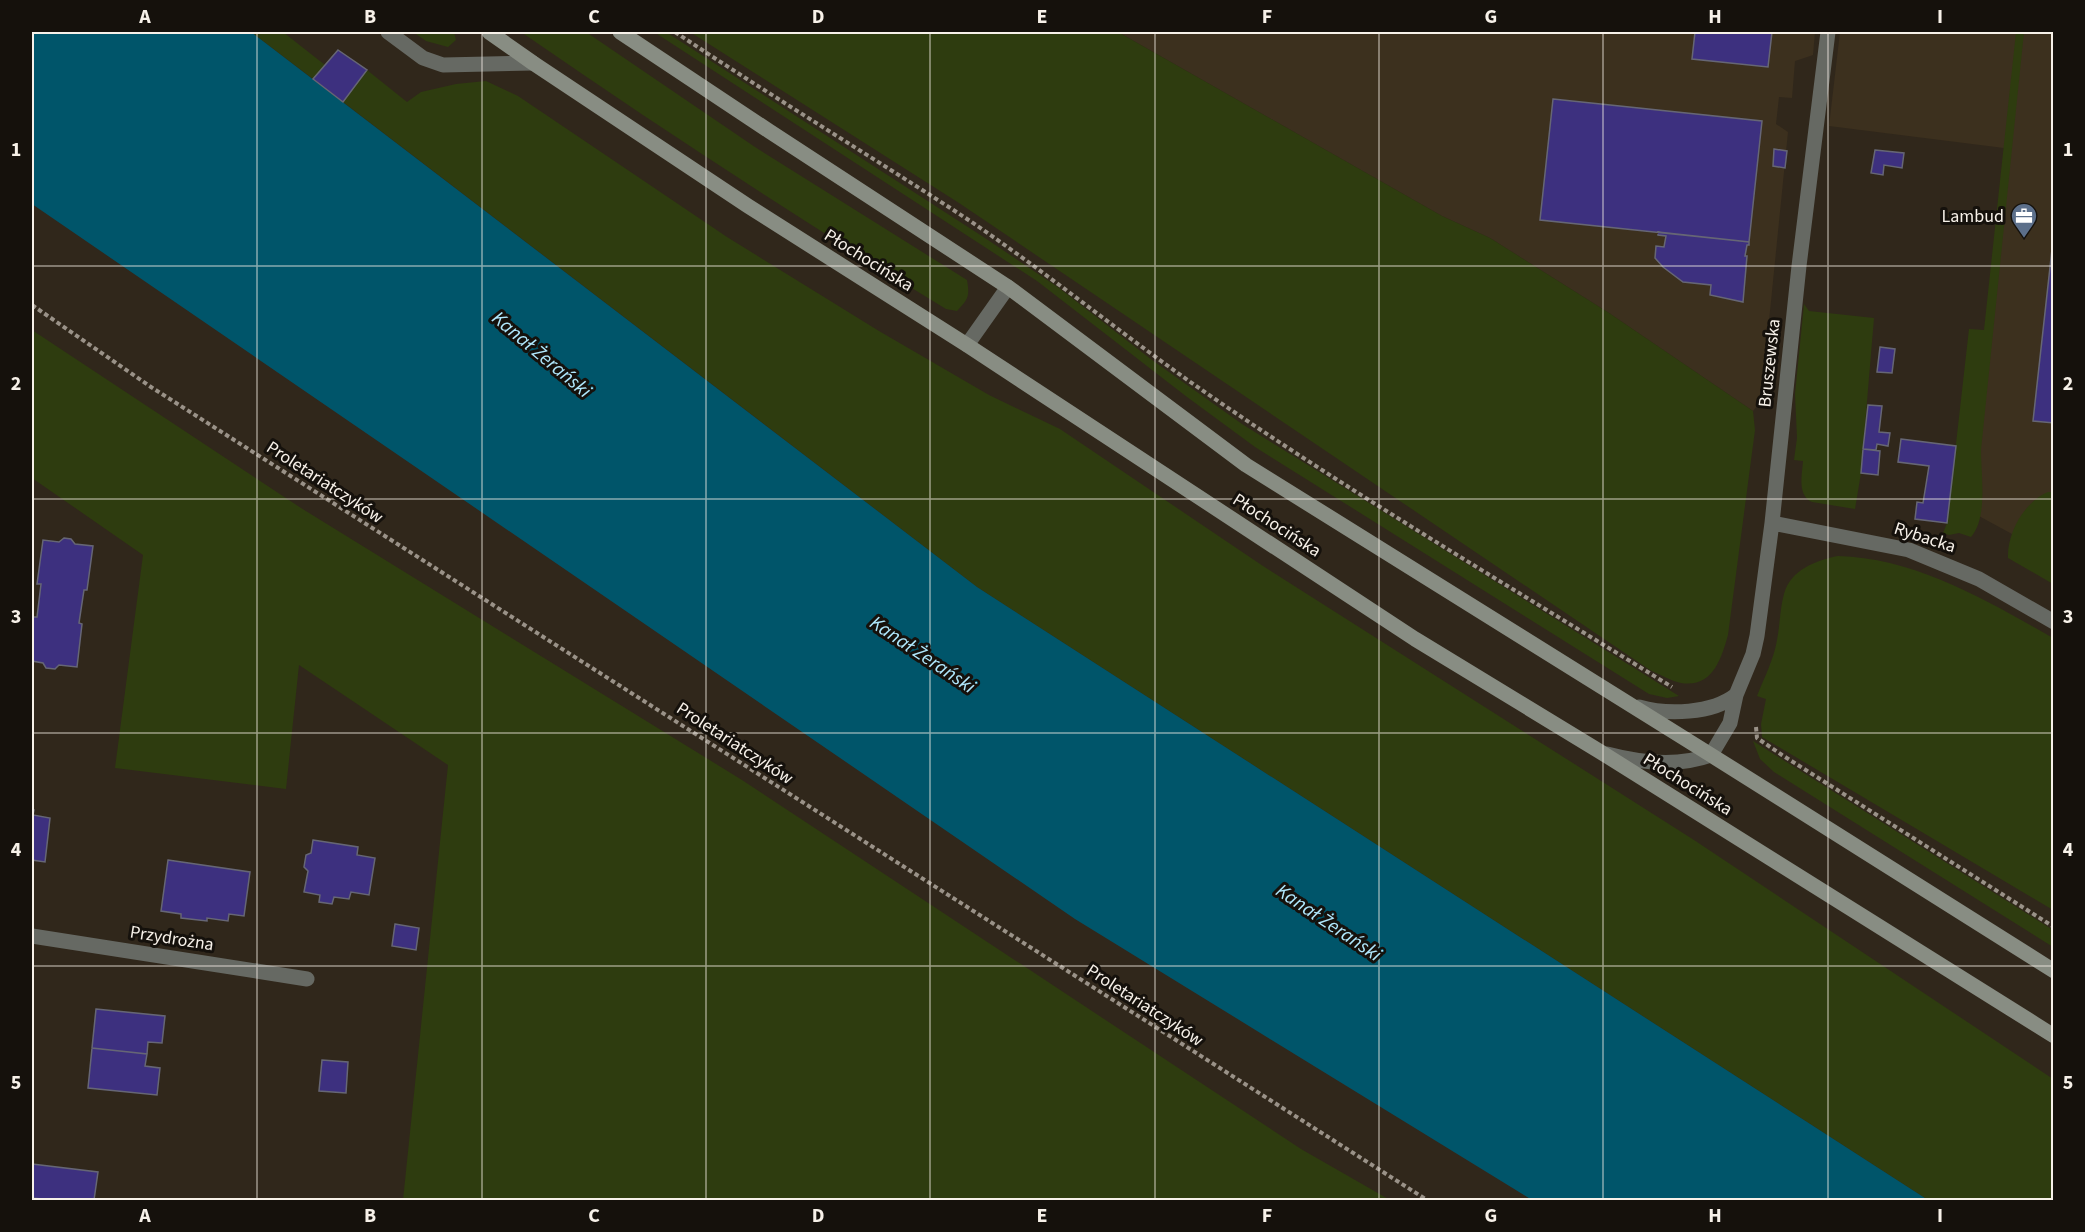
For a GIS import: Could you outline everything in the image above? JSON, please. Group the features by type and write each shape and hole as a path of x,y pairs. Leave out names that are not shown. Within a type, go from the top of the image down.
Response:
{"main road":[{"name":"Płochocińska","path":"489,32 748,206 967,345 1415,639 2054,1036"},
{"name":"Płochocińska","path":"620,32 1008,287 1246,465 1711,754 2054,971"}],"street":[{"path":"388,32 423,58 443,65 532,63"},
{"name":"Bruszewska","path":"1711,754 1726,731 1757,636 1828,32"},
{"path":"967,345 1008,287"},
{"name":"Rybacka","path":"1772,523 1909,550 1979,579 2054,622"},
{"path":"1633,706 1656,712 1675,713 1716,706 1736,695"},
{"path":"1599,752 1626,759 1663,763 1690,761 1711,754"},
{"name":"Przydrożna","path":"32,936 307,979"}],"path":[{"path":"675,32 960,214 1218,402 1378,505 1678,691"},
{"name":"Proletariatczyków","path":"32,305 152,387 1427,1200"},
{"path":"1758,718 1757,738 2054,927"}],"shaded area":[{"path":"1118,32 1815,32 1813,55 1795,61 1792,98 1779,97 1776,124 1788,132 1761,401 1753,411 1609,313 1490,238 1442,216"},
{"name":"Lambud","path":"1840,32 2053,32 2053,573 2012,534 1966,509 2004,148 1829,126"}],"green space":[{"path":"251,32 283,32 325,65 313,79"},
{"path":"413,32 454,32 456,40 448,47 426,41"},
{"path":"521,32 586,32 755,147 967,280 966,300 957,311 946,309 732,174"},
{"path":"654,32 666,32 985,238 1059,288 1152,360 1242,424 1679,696 1667,698 1649,694 1255,447 1037,281"},
{"path":"690,32 1118,32 1442,216 1490,238 1609,313 1753,411 1755,430 1728,635 1714,670 1700,681 1681,683 1650,670 959,203"},
{"path":"2016,32 2024,32 1981,450 1982,508 1980,519 1971,537 1959,533 1949,535 1943,533 1947,523 1969,329 1984,330"},
{"path":"367,70 407,102 421,92 456,84 486,81 518,96 727,237 879,331 989,395 1060,429 1263,566 1694,840 2053,1079 2053,1200 1928,1200 977,587 343,102"},
{"path":"1804,304 1809,311 1874,318 1861,473 1855,509 1812,502 1807,499 1802,490 1803,461 1794,460 1797,438 1795,394"},
{"path":"32,330 301,508 742,780 1301,1149 1390,1200 403,1200 448,765 299,665 286,789 115,768 143,555 32,478"},
{"path":"2048,492 2053,492 2053,584 2008,558 2010,539 2019,519 2031,503"},
{"path":"1838,556 1895,564 1923,573 1977,596 2053,638 2053,910 1762,737 1761,724 1766,699 1757,696 1776,647 1787,586 1798,572 1813,563"},
{"path":"1753,741 2053,930 2053,947 1774,772 1760,759"}],"water":[{"name":"Kanał Żerański","path":"32,32 251,32 977,587 1928,1200 1532,1200 1075,919 32,204"}],"building":[{"path":"1695,32 1772,32 1768,67 1692,59"},
{"path":"338,50 367,70 343,102 313,79"},
{"path":"1553,99 1762,121 1749,242 1540,220"},
{"path":"1774,149 1787,151 1785,168 1773,166"},
{"path":"1875,150 1904,153 1902,168 1884,165 1883,175 1871,173"},
{"path":"2054,231 2054,423 2033,421"},
{"path":"1658,232 1749,242 1745,256 1747,256 1743,302 1710,295 1711,285 1683,282 1663,267 1655,258 1656,246 1664,247 1666,236 1658,235"},
{"path":"1880,347 1895,349 1892,373 1877,372"},
{"path":"1868,405 1882,406 1879,432 1890,433 1888,446 1877,444 1876,450 1863,449"},
{"path":"1901,439 1956,446 1947,523 1915,519 1917,502 1923,503 1929,466 1898,462"},
{"path":"1863,449 1880,451 1878,475 1861,473"},
{"path":"64,538 71,539 75,544 93,546 87,590 84,590 79,623 82,624 77,667 59,665 55,669 46,668 43,663 32,661 32,617 37,617 41,584 37,584 43,540 59,542"},
{"path":"32,809 34,810 33,815 50,818 45,862 32,860"},
{"path":"313,840 358,847 357,855 375,858 369,895 351,892 349,899 334,897 332,904 319,902 320,895 304,892 308,871 304,867 306,855 311,853"},
{"path":"168,860 250,872 244,916 229,914 228,921 207,918 207,921 181,918 181,914 161,911"},
{"path":"395,924 419,928 416,950 392,946"},
{"path":"96,1009 165,1016 162,1043 148,1042 147,1054 92,1048"},
{"path":"92,1048 147,1054 145,1066 160,1068 157,1095 88,1088"},
{"path":"322,1060 348,1062 346,1093 319,1091"},
{"path":"32,1164 98,1172 94,1200 32,1198"}],"place":[{"name":"Lambud","path":"2024,239"}]}
